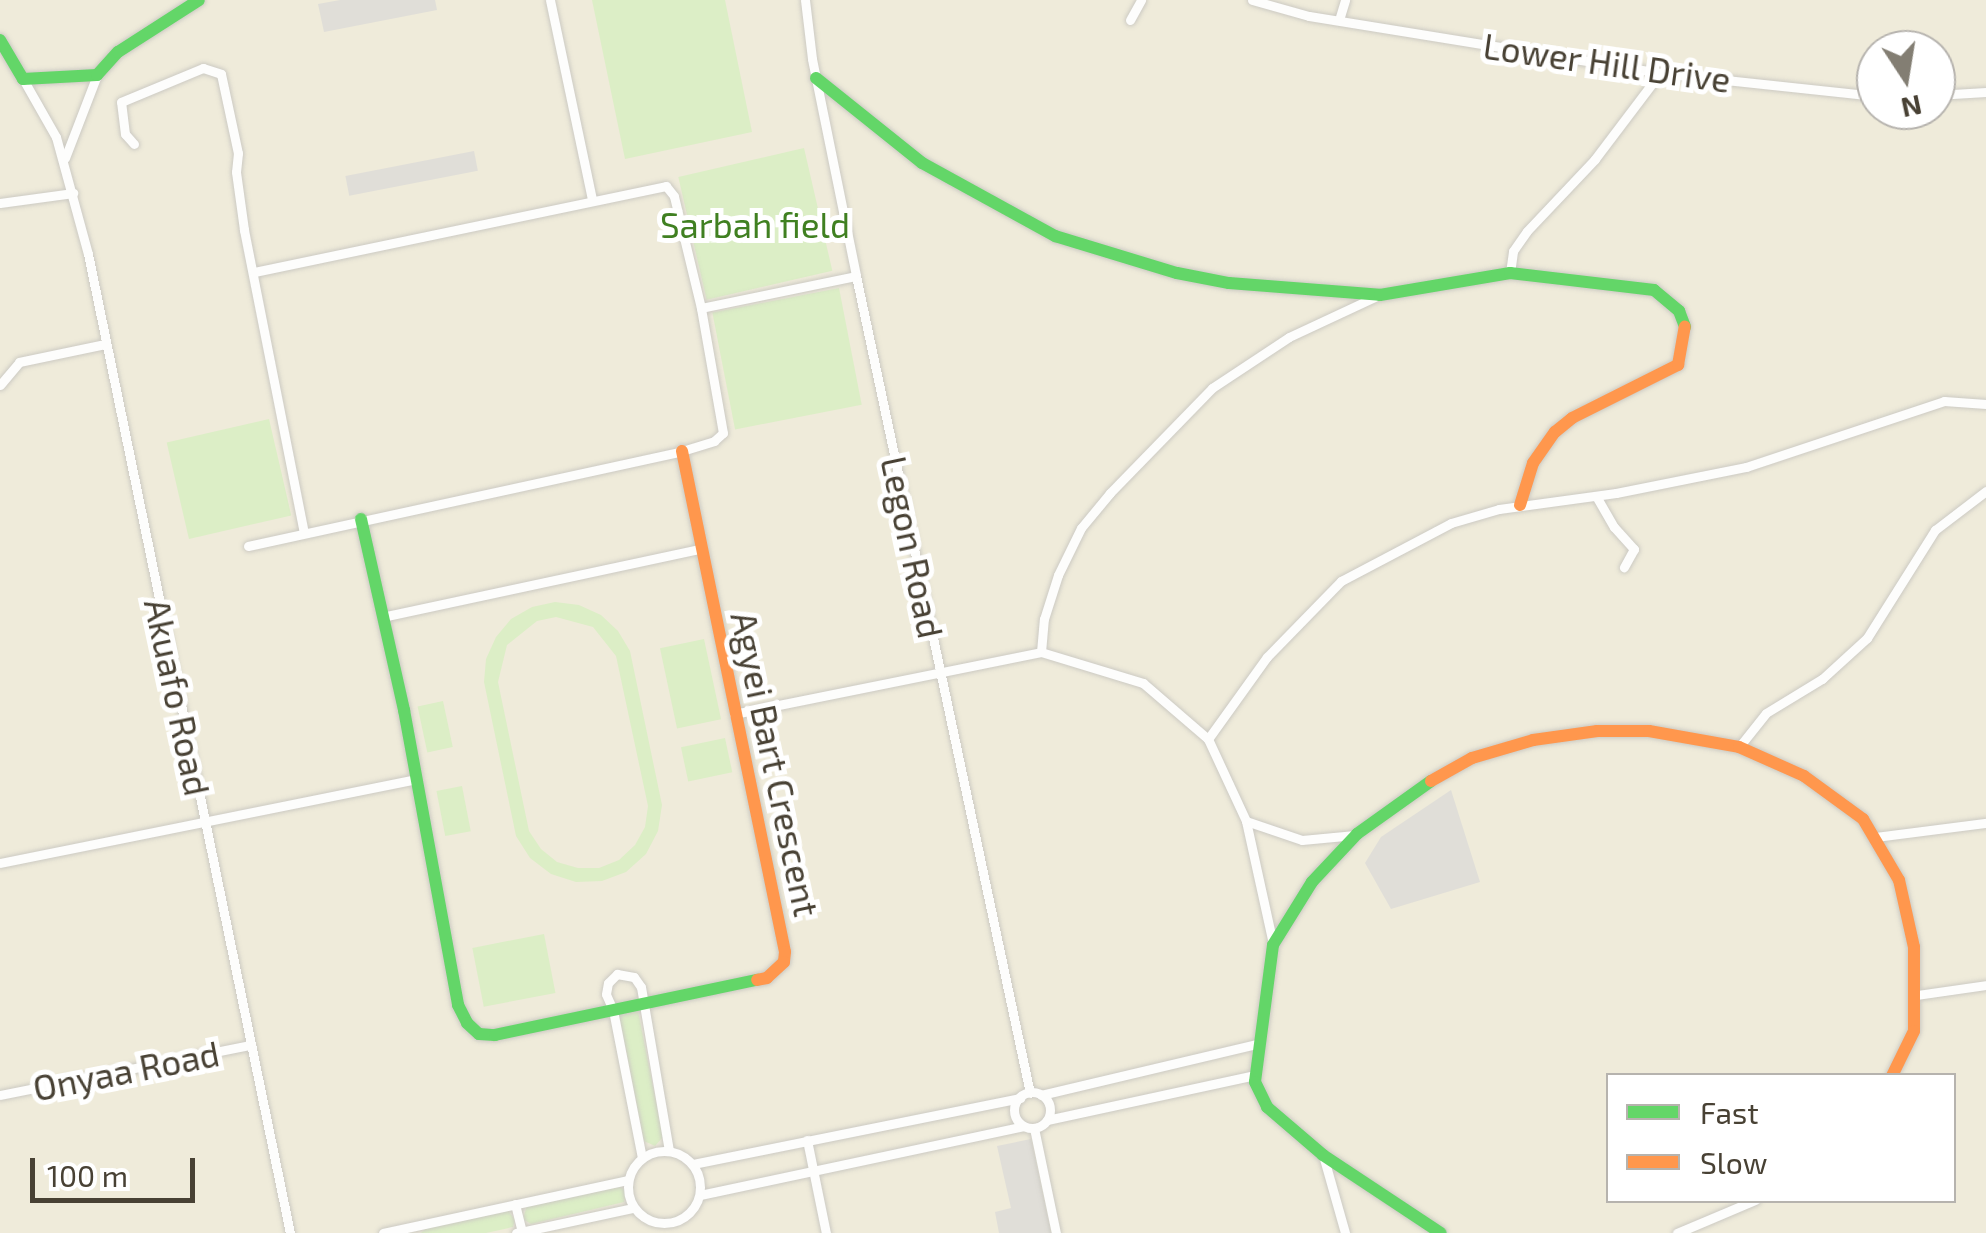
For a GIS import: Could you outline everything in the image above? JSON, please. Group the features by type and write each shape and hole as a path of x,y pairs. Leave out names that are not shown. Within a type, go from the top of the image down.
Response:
{"street":[{"path":"64,161 97,75 118,52 199,0"},
{"path":"550,0 592,199"},
{"name":"Legon Road","path":"805,0 816,78 939,671 1036,1094"},
{"path":"1130,20 1141,0"},
{"name":"Lower Hill Drive","path":"1252,0 1339,20 1660,72 1856,94"},
{"path":"1339,20 1345,0"},
{"path":"0,40 23,79 97,75"},
{"path":"134,144 125,134 121,102 203,68 222,74 238,153 236,172 244,230 304,532"},
{"path":"1510,273 1513,251 1527,231 1596,159 1660,72"},
{"path":"816,78 922,163 1055,236 1177,273 1229,284 1380,295 1510,273 1654,290 1679,311 1686,330 1678,365 1572,418 1554,432 1533,463 1520,505"},
{"name":"Akuafo Road","path":"23,79 46,112 72,193 290,1233"},
{"path":"1956,94 1986,92"},
{"path":"248,546 682,451 714,441 724,428 702,308 674,196 666,186 254,272"},
{"path":"0,202 72,193"},
{"path":"702,308 856,276"},
{"path":"1041,652 1044,619 1058,575 1081,528 1124,478 1212,388 1289,337 1380,295"},
{"path":"0,385 19,362 104,344"},
{"path":"1208,739 1266,657 1340,581 1451,523 1520,505 1596,496 1746,467 1944,401 1986,404"},
{"name":"Agyei Bart Crescent","path":"361,519 458,1005 466,1023 479,1034 495,1035 766,978 784,962 682,451"},
{"path":"1739,747 1766,714 1822,680 1867,638 1935,530 1986,491"},
{"path":"1596,496 1614,527 1634,549 1624,566"},
{"path":"382,616 700,549"},
{"path":"734,714 1041,652 1143,684 1208,739 1246,821 1273,945 1254,1082 1267,1107 1324,1155 1441,1233"},
{"path":"1273,945 1312,882 1357,834 1414,790 1472,758 1533,740 1597,731 1649,731 1739,747 1804,776 1863,819 1898,880 1914,947 1917,995 1914,1031 1893,1073"},
{"path":"0,863 415,779"},
{"path":"1246,821 1302,840 1357,834"},
{"path":"1876,837 1986,823"},
{"path":"642,1158 606,988 617,974 629,974 639,981 669,1150"},
{"path":"1917,995 1986,985"},
{"path":"693,1164 700,1194 693,1210 672,1223 648,1220 633,1208 628,1180 642,1158 669,1150 693,1164 1020,1098 1258,1044"},
{"name":"Onyaa Road","path":"0,1096 252,1045"},
{"path":"700,1194 1029,1127 1256,1075"},
{"path":"1036,1094 1050,1110 1047,1120"},
{"path":"1020,1098 1014,1113 1029,1127 1056,1233"},
{"path":"807,1140 826,1233"},
{"path":"1324,1155 1346,1233"},
{"path":"383,1233 628,1180"},
{"path":"1677,1233 1748,1203"},
{"path":"515,1204 520,1233 633,1208"}],"shaded area":[{"path":"0,0 1986,0 1986,1233 0,1233"},
{"path":"340,0 435,0 437,10 324,32 318,4"},
{"path":"474,151 478,171 349,196 345,176"},
{"path":"1451,790 1480,882 1391,909 1365,863 1381,837"},
{"path":"1031,1139 1051,1233 999,1233 995,1212 1011,1208 997,1146"}],"green space":[{"path":"592,0 725,0 752,132 625,159"},
{"name":"Sarbah field","path":"804,148 832,271 707,300 678,177"},
{"name":"Sarbah field","path":"839,288 862,405 735,429 712,313"},
{"path":"269,419 291,515 189,539 167,443"},
{"path":"555,602 579,605 601,615 618,631 630,651 662,805 658,831 646,854 626,872 602,881 576,882 551,874 530,858 516,836 484,682 486,659 496,637 511,619 532,607","holes":["556,617 593,627 616,656 648,806 645,827 635,845 619,860 599,868 578,868 557,862 541,849 529,831 498,682 507,645 537,621"]},
{"path":"704,639 721,719 677,729 660,648"},
{"path":"443,701 453,747 427,752 418,706"},
{"path":"725,738 732,772 688,782 681,747"},
{"path":"462,786 471,831 445,836 436,791"},
{"path":"544,934 555,993 484,1007 472,948"},
{"path":"638,1011 663,1137 655,1146 644,1141 619,1015"},
{"path":"618,1184 626,1192 624,1202 531,1224 523,1219 527,1205"},
{"path":"507,1209 515,1220 513,1227 486,1233 421,1233 426,1228"}],"traffic: fast":[{"path":"0,40 23,79 97,75 118,52 199,0"},
{"path":"816,78 922,163 1055,236 1177,273 1229,283 1380,295 1510,273 1654,290 1679,311 1685,327"},
{"path":"361,519 404,710 458,1005 467,1023 479,1034 495,1035 757,980"},
{"path":"1431,781 1357,834 1312,882 1273,945 1255,1082 1267,1107 1323,1155 1441,1233"}],"traffic: slow":[{"path":"1520,505 1533,463 1555,432 1572,418 1678,365 1685,327"},
{"path":"682,451 785,952 784,962 767,978 757,980"},
{"path":"1431,781 1472,758 1533,740 1597,731 1649,731 1739,747 1804,776 1863,819 1899,880 1914,947 1914,1031 1893,1073"}]}
